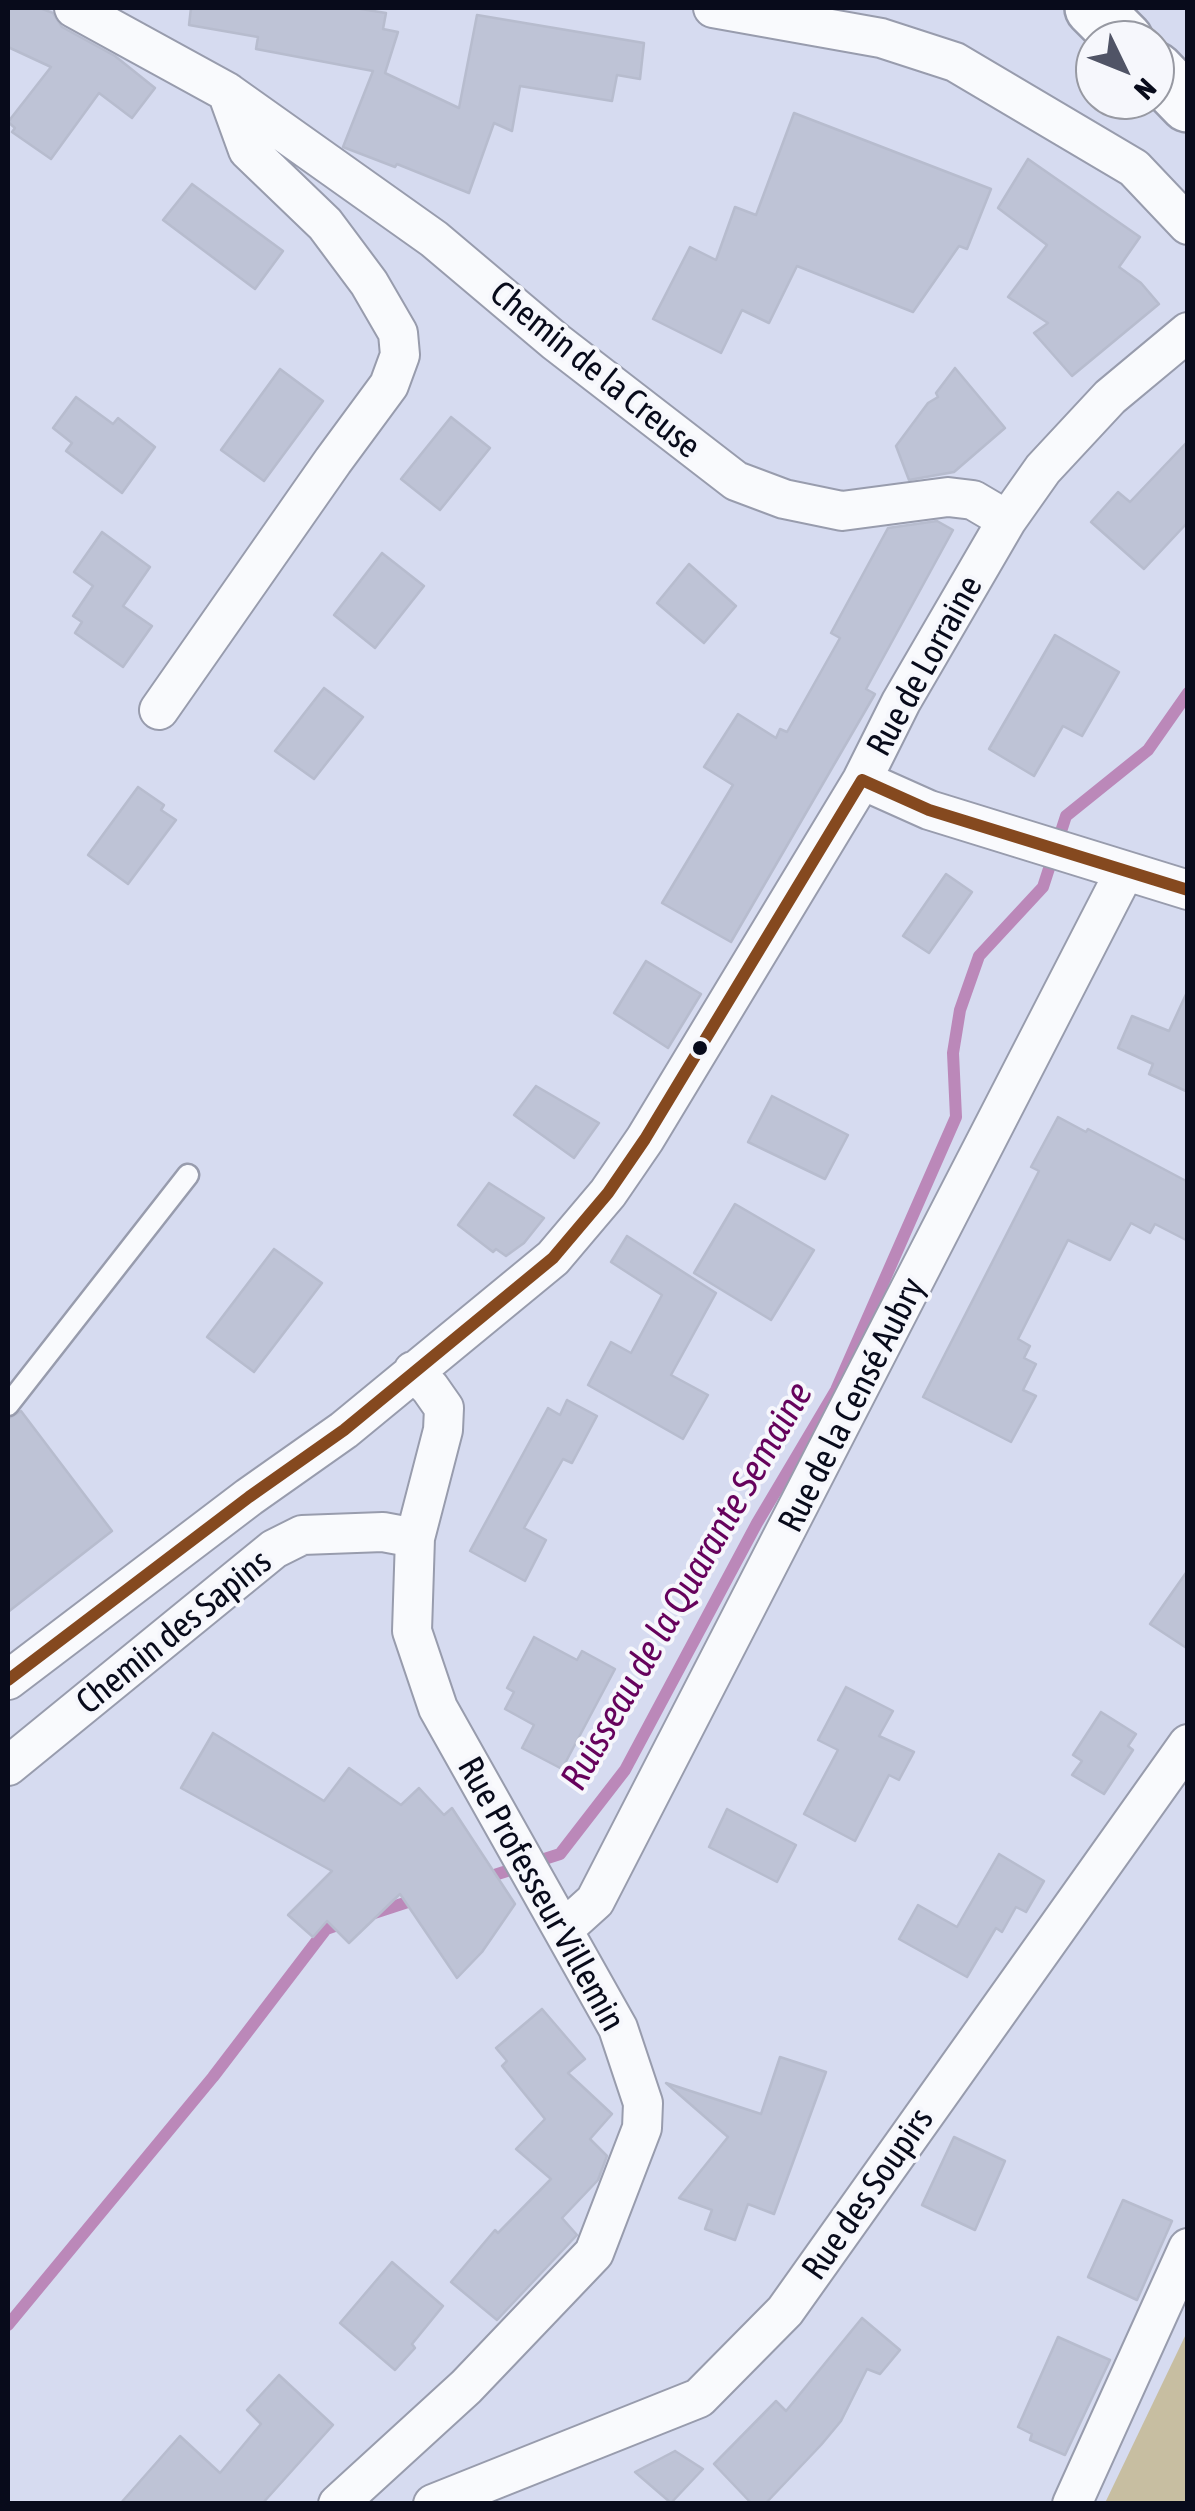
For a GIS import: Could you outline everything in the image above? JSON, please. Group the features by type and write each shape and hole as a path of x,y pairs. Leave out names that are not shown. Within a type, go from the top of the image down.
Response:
{"street":[{"name":"Chemin de la Creuse","path":"74,8 227,92 434,239 571,354 736,481 784,499 842,511 948,497 973,500 1007,520"},
{"path":"713,8 880,38 955,62 1134,168 1188,225"},
{"path":"159,710 389,385 400,354 398,333 325,224 248,150 227,92"},
{"name":"Rue de Lorraine","path":"8,1680 344,1430 553,1258 608,1193 653,1126 862,780 901,702 1007,520 1043,469 1110,398 1188,332"},
{"path":"862,780 929,810 1188,890"},
{"name":"Rue de la Censé Aubry","path":"564,1928 595,1900 1125,871"},
{"name":"Rue Professeur Villemin","path":"338,2504 466,2387 594,2253 642,2128 643,2104 618,2028 438,1708 412,1630 414,1538 443,1430 444,1408 413,1371"},
{"name":"Chemin des Sapins","path":"8,1766 274,1549 302,1535 383,1532 414,1538"},
{"name":"Rue des Soupirs","path":"433,2504 700,2398 785,2311 1188,1744"},
{"path":"1072,2504 1188,2248"}],"lane":[{"path":"8,1405 188,1175"}],"shaded area":[{"path":"1187,2332 1187,2503 1105,2503"}],"building":[{"path":"8,8 40,8 53,13 62,27 115,56 155,88 132,118 99,93 51,159 12,132 15,128 8,122 51,67 8,47"},
{"path":"191,8 355,8 386,13 383,29 398,32 385,73 459,108 477,15 644,43 640,79 617,75 612,101 520,86 512,131 494,123 469,193 343,147 373,71 256,49 258,37 189,25"},
{"path":"794,113 991,189 967,249 959,246 913,312 797,266 769,323 742,310 721,353 653,319 690,247 716,260 735,207 756,215"},
{"path":"1028,159 1140,237 1119,267 1141,283 1159,304 1072,376 1034,333 1048,323 1008,297 1047,245 998,208"},
{"path":"192,184 283,251 255,289 163,220"},
{"path":"955,368 1005,428 954,472 909,480 896,446 928,403 938,397 936,393"},
{"path":"280,369 323,401 264,481 221,450"},
{"path":"76,397 113,424 118,418 155,447 122,493 66,451 72,443 53,428"},
{"path":"451,417 490,448 440,510 401,479"},
{"path":"1188,441 1188,522 1144,569 1091,522 1118,492 1130,502"},
{"path":"937,521 953,530 866,689 875,694 731,942 662,903 733,785 704,767 738,714 776,738 780,729 787,732 840,638 831,633 888,528"},
{"path":"102,532 150,567 123,606 152,626 123,667 75,633 82,622 73,616 93,586 74,572"},
{"path":"382,553 424,586 375,648 334,615"},
{"path":"689,564 736,606 704,643 657,603"},
{"path":"1055,635 1119,672 1082,736 1063,726 1034,776 989,749"},
{"path":"324,688 363,717 314,779 275,751"},
{"path":"138,787 164,805 161,810 176,820 128,884 88,855"},
{"path":"946,874 972,892 929,953 903,936"},
{"path":"646,961 701,994 668,1048 614,1013"},
{"path":"1188,990 1188,1092 1149,1074 1153,1064 1118,1048 1132,1016 1169,1031"},
{"path":"536,1086 599,1123 574,1158 514,1115"},
{"path":"772,1096 848,1135 825,1179 748,1142"},
{"path":"1058,1117 1188,1182 1188,1241 1155,1224 1150,1233 1131,1223 1110,1260 1068,1240 1018,1339 1030,1346 1024,1358 1036,1364 1023,1390 1036,1396 1011,1442 923,1397 1039,1171 1031,1167"},
{"path":"489,1183 544,1218 524,1243 506,1256 496,1249 493,1252 458,1225"},
{"path":"735,1204 814,1250 771,1320 694,1273"},
{"path":"627,1236 716,1293 671,1375 708,1395 683,1439 588,1385 611,1342 631,1353 662,1295 611,1262"},
{"path":"274,1249 322,1283 254,1372 207,1337"},
{"path":"567,1400 597,1416 572,1463 563,1459 524,1528 546,1540 525,1581 470,1551 548,1408 560,1415"},
{"path":"21,1411 112,1531 8,1612 8,1419"},
{"path":"1188,1570 1188,1649 1150,1624"},
{"path":"534,1637 577,1660 582,1651 615,1669 562,1769 522,1748 534,1725 505,1709 514,1692 507,1688"},
{"path":"846,1687 893,1711 879,1736 914,1752 899,1780 889,1775 855,1841 804,1814 838,1750 818,1740"},
{"path":"1101,1712 1136,1734 1128,1746 1133,1750 1104,1794 1072,1775 1082,1761 1073,1755"},
{"path":"213,1733 324,1801 349,1768 401,1805 419,1788 444,1815 452,1808 515,1904 482,1952 457,1978 400,1894 349,1943 327,1921 313,1937 288,1915 332,1871 181,1788"},
{"path":"727,1809 796,1845 777,1882 709,1847"},
{"path":"999,1854 1044,1881 1026,1912 1016,1907 1002,1932 996,1928 967,1977 899,1939 918,1905 957,1927"},
{"path":"542,2009 585,2059 568,2073 612,2114 590,2139 607,2156 598,2180 562,2218 577,2235 497,2320 451,2282 495,2230 498,2233 551,2179 516,2149 545,2119 502,2066 507,2061 496,2048"},
{"path":"780,2057 826,2072 774,2214 748,2204 735,2240 705,2229 712,2210 679,2198 728,2137 666,2083 761,2114"},
{"path":"954,2137 1005,2161 975,2230 922,2205"},
{"path":"1123,2200 1172,2221 1137,2300 1088,2277"},
{"path":"392,2262 443,2306 395,2370 340,2323"},
{"path":"862,2318 900,2350 880,2374 867,2369 841,2421 821,2445 765,2504 752,2504 714,2464 776,2401 786,2411"},
{"path":"1058,2337 1110,2360 1065,2455 1030,2440 1032,2434 1018,2427"},
{"path":"279,2375 333,2425 262,2504 120,2504 180,2436 220,2473 261,2424 247,2410"},
{"path":"675,2451 703,2469 671,2503 635,2472"}],"waterway":[{"name":"Ruisseau de la Quarante Semaine","path":"482,1879 560,1854 625,1770 757,1523 836,1390 956,1117 953,1053 960,1010 979,956 1043,887 1066,816 1148,750 1188,693"},
{"name":"Ruisseau de la Quarante Semaine","path":"368,1915 420,1898"},
{"name":"Ruisseau de la Quarante Semaine","path":"8,2325 213,2077 326,1929 349,1921"}],"transit line":[{"path":"862,780 929,810 1188,890"},
{"path":"8,1680 344,1430 553,1258 608,1193 645,1139 862,780"}]}
